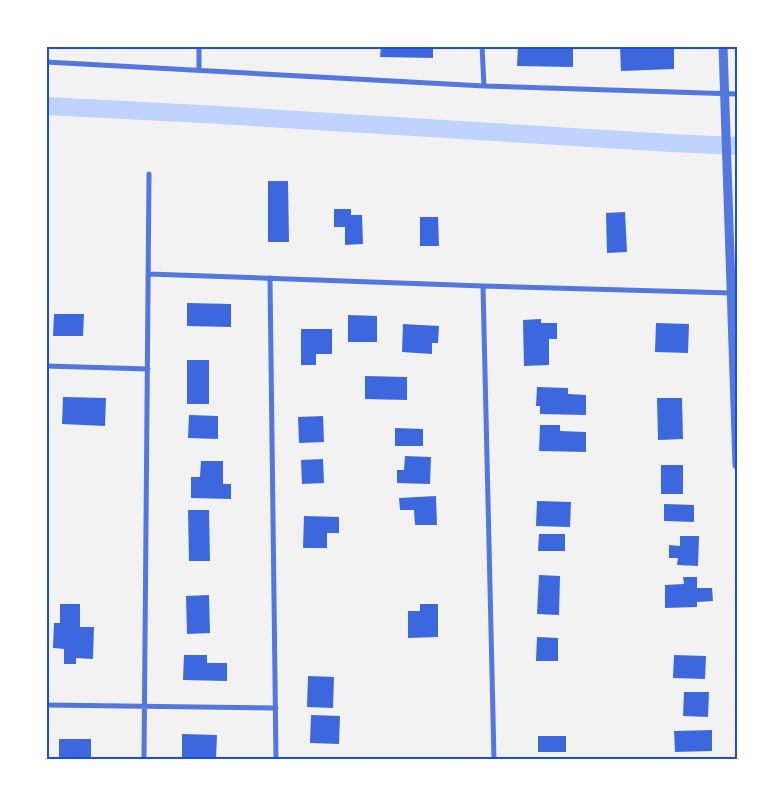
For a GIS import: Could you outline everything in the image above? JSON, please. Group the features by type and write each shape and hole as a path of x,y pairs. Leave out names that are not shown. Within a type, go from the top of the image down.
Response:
{"street":[{"path":"198,70 199,46"},
{"path":"482,46 484,86"},
{"path":"723,46 737,465"},
{"path":"46,62 484,86 737,94"},
{"path":"144,759 149,174"},
{"path":"149,274 732,293"},
{"path":"270,278 276,759"},
{"path":"483,286 494,759"},
{"path":"46,366 148,369"},
{"path":"46,705 276,708"}],"building":[{"path":"381,46 433,46 433,58 380,57"},
{"path":"518,46 573,46 573,67 517,66"},
{"path":"620,46 674,46 674,69 621,71"},
{"path":"268,181 288,181 289,242 268,242"},
{"path":"334,209 351,209 351,215 362,215 363,244 345,245 345,227 334,227"},
{"path":"625,212 627,252 607,253 606,213"},
{"path":"420,217 438,217 439,246 420,246"},
{"path":"187,303 231,304 231,327 187,326"},
{"path":"54,314 84,314 83,336 53,336"},
{"path":"348,315 377,316 377,342 348,342"},
{"path":"541,319 541,323 557,323 557,339 549,339 549,365 524,366 523,320"},
{"path":"656,323 689,324 688,353 655,352"},
{"path":"403,324 439,326 438,343 432,343 432,354 402,352"},
{"path":"301,329 332,329 332,354 316,354 316,365 301,365"},
{"path":"187,360 209,360 209,404 187,404"},
{"path":"365,376 407,377 407,400 365,399"},
{"path":"537,387 568,388 568,394 586,395 586,415 540,414 540,406 536,406"},
{"path":"63,397 106,398 105,426 62,424"},
{"path":"657,398 682,398 683,439 658,440"},
{"path":"189,415 218,416 218,439 188,438"},
{"path":"323,416 324,442 299,443 298,417"},
{"path":"540,425 560,425 560,431 586,432 586,452 539,451"},
{"path":"395,428 423,429 423,446 395,446"},
{"path":"405,456 431,457 430,484 397,483 397,470 404,470"},
{"path":"323,459 324,483 302,484 301,460"},
{"path":"201,461 223,461 223,484 231,484 231,499 191,498 191,477 200,477"},
{"path":"661,465 683,465 683,494 661,494"},
{"path":"436,496 437,525 415,525 414,510 400,510 399,498"},
{"path":"537,501 571,502 570,527 536,526"},
{"path":"664,504 694,505 694,522 664,521"},
{"path":"188,510 209,510 210,561 189,561"},
{"path":"304,516 339,517 339,533 327,533 327,548 303,548"},
{"path":"539,534 565,534 565,551 538,551"},
{"path":"680,536 699,536 698,566 677,565 678,558 669,558 669,545 680,546"},
{"path":"539,575 560,576 559,615 537,614"},
{"path":"683,577 697,577 697,588 712,588 713,601 697,602 697,607 665,608 665,585 684,584"},
{"path":"209,595 210,633 187,634 186,596"},
{"path":"60,604 80,604 80,627 94,627 93,659 76,658 76,664 64,664 64,649 53,648 54,623 60,623"},
{"path":"420,604 438,604 438,637 408,638 408,611 420,611"},
{"path":"537,637 558,638 558,661 536,661"},
{"path":"184,655 207,655 207,663 227,663 227,681 183,680"},
{"path":"674,655 706,656 705,679 673,678"},
{"path":"308,676 334,677 333,708 307,707"},
{"path":"684,692 709,692 708,717 683,716"},
{"path":"311,715 340,716 339,744 310,743"},
{"path":"712,730 712,751 675,752 674,731"},
{"path":"182,734 217,735 216,759 182,759"},
{"path":"538,736 566,736 566,752 538,752"},
{"path":"59,739 91,739 91,759 59,759"}],"waterway":[{"path":"46,106 737,146"}]}
